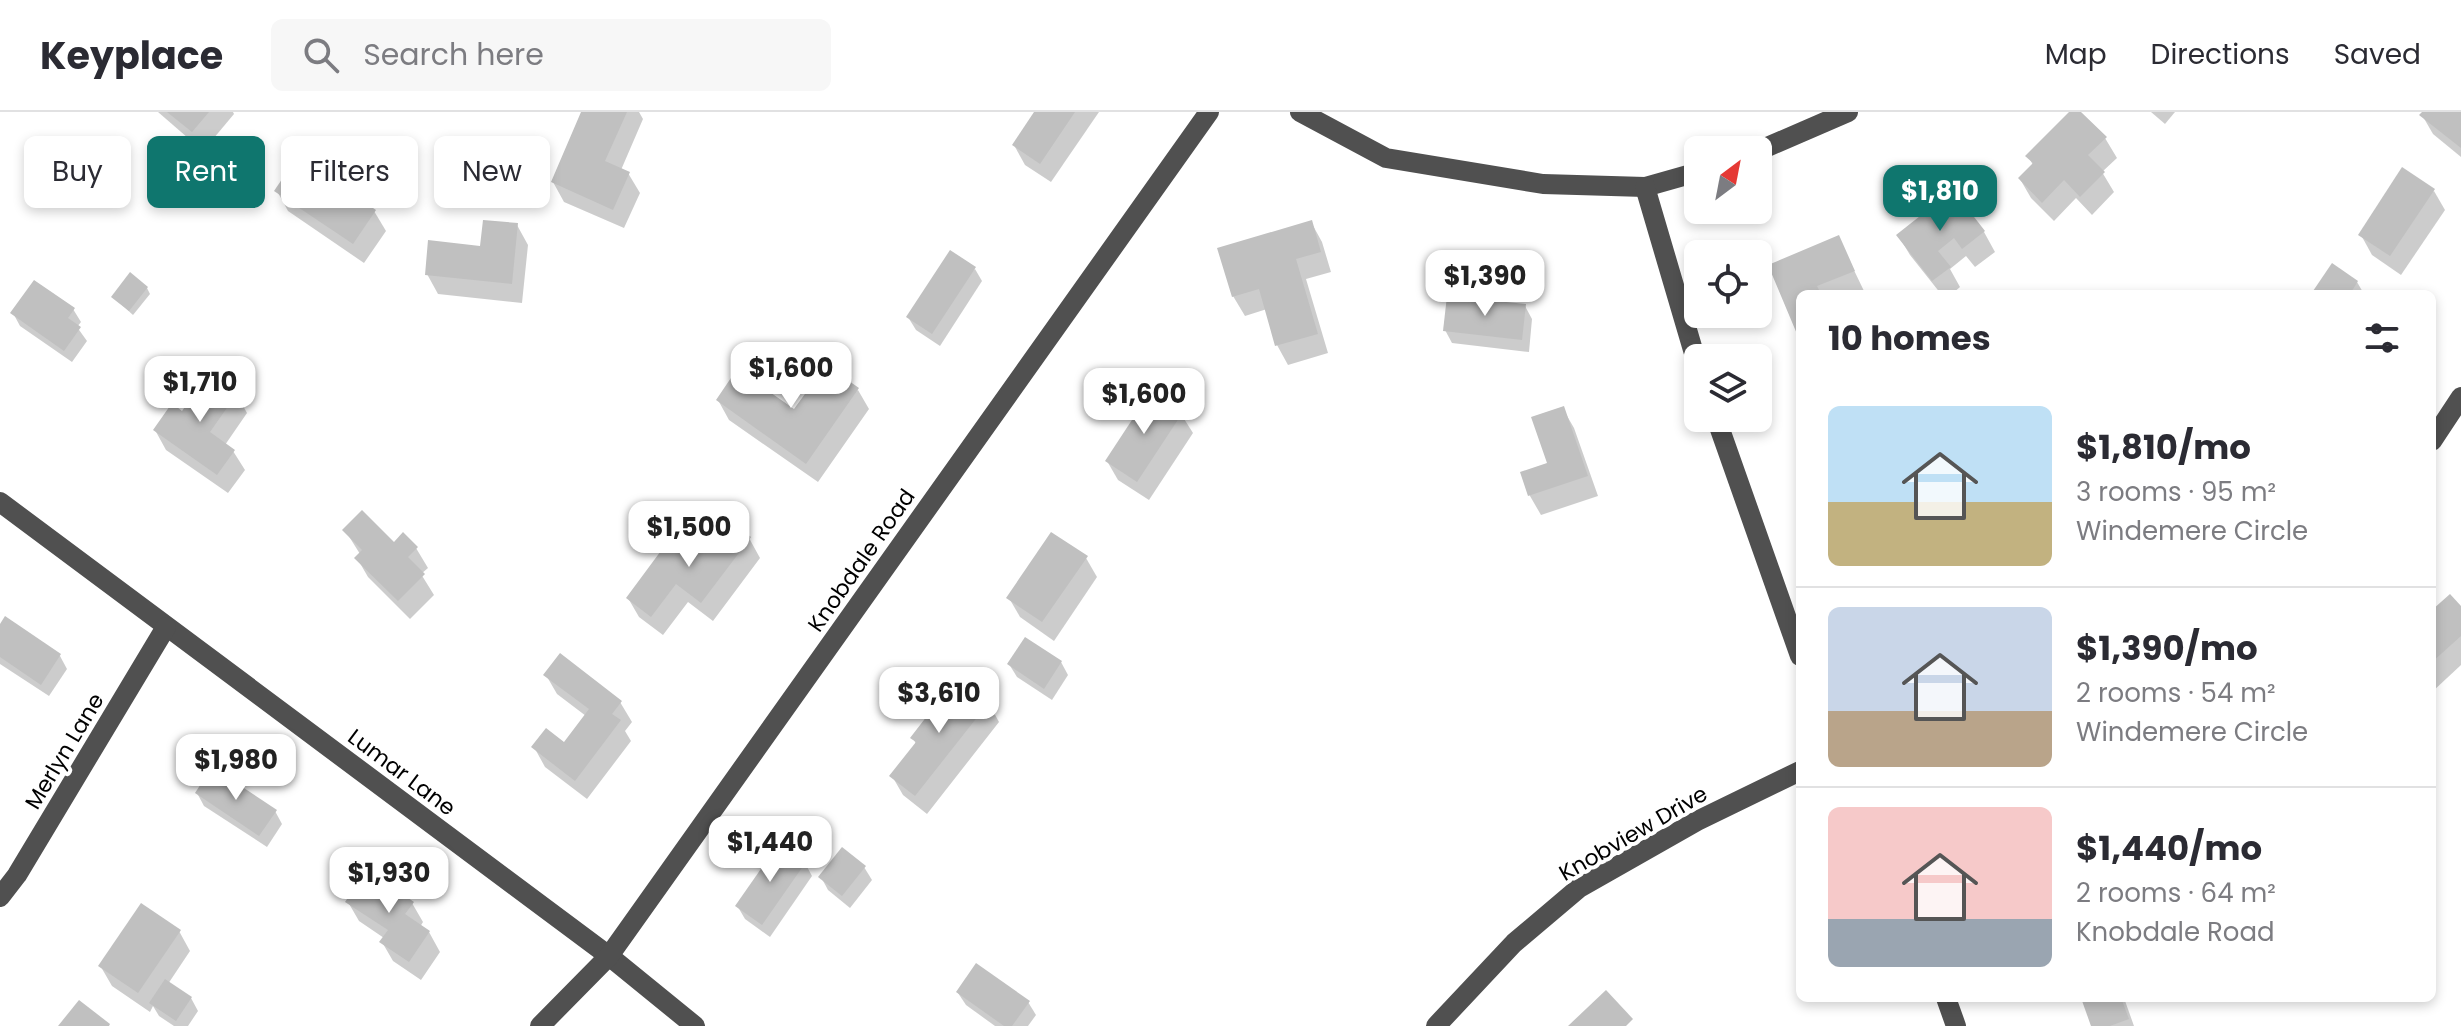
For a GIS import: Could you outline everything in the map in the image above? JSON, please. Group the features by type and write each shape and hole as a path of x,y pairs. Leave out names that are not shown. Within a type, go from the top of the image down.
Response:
{"street":[{"name":"Knobdale Road","path":"540,1026 609,956 1209,112"},
{"path":"1300,112 1386,158 1543,184 1645,187 1684,176"},
{"path":"1772,145 1848,112"},
{"path":"1645,187 1691,344"},
{"path":"2436,435 2461,397"},
{"path":"1721,432 1796,645"},
{"name":"Lumar Lane","path":"0,502 609,956 695,1026"},
{"name":"Merlyn Lane","path":"0,897 17,875 166,627"},
{"name":"Knobview Drive","path":"1436,1026 1514,943 1579,888 1697,821 1796,773"},
{"path":"1947,1002 1956,1026"}],"building":[{"path":"167,112 209,112 192,132"},
{"path":"581,112 627,112 605,161 630,172 613,210 551,182"},
{"path":"1034,112 1075,112 1040,164 1012,145"},
{"path":"2069,112 2081,112 2107,137 2088,155 2105,172 2080,197 2064,180 2042,203 2018,178 2033,163 2025,156"},
{"path":"2422,112 2461,112 2461,148 2419,115"},
{"path":"2402,167 2435,189 2390,256 2358,235"},
{"path":"281,181 281,196 274,191"},
{"path":"1953,190 1985,231 1962,249 1954,238 1938,251 1951,267 1932,281 1896,235"},
{"path":"299,208 376,210 353,244"},
{"path":"483,220 518,223 512,284 425,275 428,240 480,246"},
{"path":"1312,220 1321,252 1296,259 1318,334 1275,346 1259,289 1232,297 1217,248"},
{"path":"1839,235 1855,271 1817,286 1819,290 1796,290 1796,332 1772,275 1772,263"},
{"path":"950,250 976,267 932,334 906,317"},
{"path":"2332,263 2358,281 2352,290 2314,290"},
{"path":"130,272 148,287 129,311 111,297"},
{"path":"34,280 75,308 68,318 81,327 64,351 10,313"},
{"path":"1447,296 1526,304 1522,340 1443,331"},
{"path":"826,365 859,388 806,464 716,400 737,369 794,409"},
{"path":"210,372 238,392 210,432 235,450 217,475 153,430 172,403 182,411"},
{"path":"1151,391 1183,412 1137,482 1105,461"},
{"path":"1564,406 1588,476 1528,496 1520,472 1547,463 1531,417"},
{"path":"362,510 394,542 403,532 418,547 408,557 425,574 398,601 354,558 362,550 342,530"},
{"path":"725,518 751,537 701,603 676,584 651,617 626,598 669,540 694,559"},
{"path":"1051,532 1088,556 1042,622 1006,598"},
{"path":"2450,594 2461,606 2461,636 2436,658 2436,606"},
{"path":"5,616 61,654 41,685 0,657 0,624"},
{"path":"1025,637 1062,661 1044,689 1007,664"},
{"path":"560,653 622,701 612,714 621,720 575,781 531,747 546,728 564,742 589,709 543,675"},
{"path":"958,676 990,701 915,796 889,776 916,742 910,738"},
{"path":"212,767 277,810 259,836 195,793"},
{"path":"779,843 806,862 762,925 735,906"},
{"path":"842,847 866,866 842,896 818,877"},
{"path":"367,870 414,902 405,914 430,931 409,962 379,942 388,930 345,902"},
{"path":"141,903 181,930 138,993 98,966"},
{"path":"976,963 1030,1001 1012,1026 1004,1026 956,992"},
{"path":"165,979 192,997 176,1021 149,1003"},
{"path":"1606,990 1633,1019 1626,1026 1568,1026"},
{"path":"79,1000 110,1024 109,1026 58,1026"},
{"path":"2082,1002 2123,1002 2129,1019 2110,1026 2091,1026"}]}
